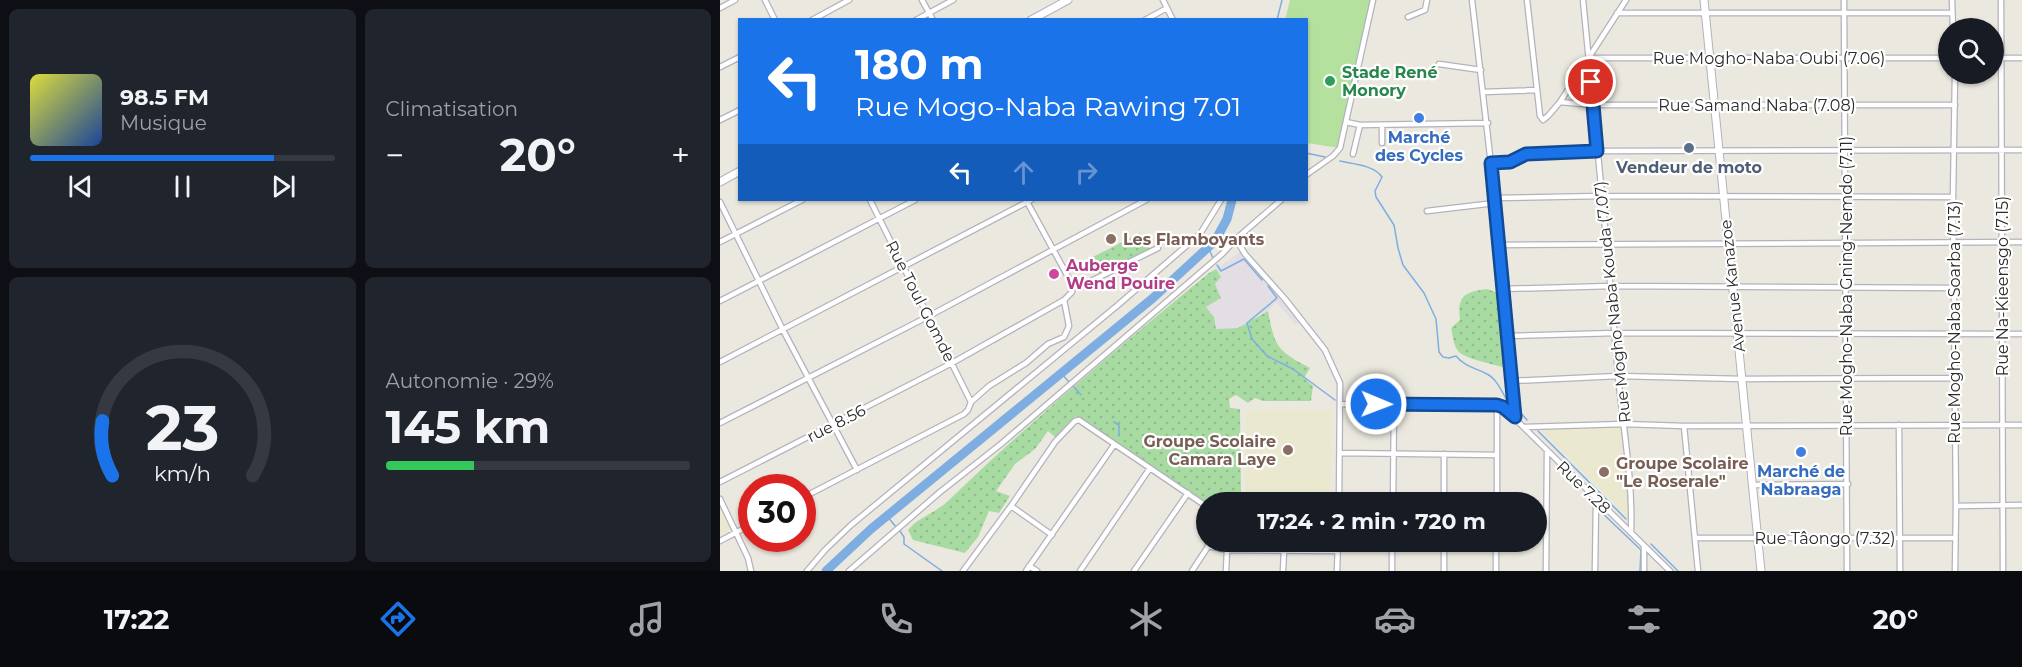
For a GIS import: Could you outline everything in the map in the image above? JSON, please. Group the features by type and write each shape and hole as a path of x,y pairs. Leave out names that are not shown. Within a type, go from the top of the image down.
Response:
{"street":[{"path":"720,8 735,0"},
{"path":"765,0 774,18"},
{"path":"816,18 849,0"},
{"path":"922,0 932,18"},
{"path":"920,18 953,0"},
{"path":"1035,18 1068,0"},
{"path":"1163,0 1172,18"},
{"path":"1308,173 1340,148 1373,0"},
{"path":"1408,17 1425,10 1427,0"},
{"path":"1473,0 1488,123 1515,417"},
{"path":"1527,0 1540,116 1543,120 1560,102 1626,0"},
{"name":"Rue Mogho Naba Kouda (7.07)","path":"1583,0 1616,333 1631,504 1631,533"},
{"name":"Avenue Kanazoe","path":"1704,0 1761,571"},
{"name":"Rue Mogho-Naba Gning-Nemdo (7.11)","path":"1844,0 1847,571"},
{"path":"1952,0 1952,18"},
{"name":"Rue Na-Kieensgo (7.15)","path":"2001,0 2001,18"},
{"path":"1149,18 1167,8"},
{"path":"1617,13 1952,13"},
{"name":"Rue Mogho-Naba Oubi (7.06)","path":"1589,57 1938,58"},
{"path":"720,68 738,58"},
{"path":"2004,58 2022,58"},
{"path":"1439,63 1481,70"},
{"name":"Rue Mogho-Naba Soarba (7.13)","path":"1954,571 1956,506 1953,288 1955,84"},
{"name":"Rue Na-Kieensgo (7.15)","path":"2001,84 2003,571"},
{"path":"1484,92 1537,90"},
{"name":"Rue Samand Naba (7.08)","path":"1560,102 1593,105 1955,105"},
{"path":"720,120 738,111"},
{"path":"1346,122 1360,125 1488,123"},
{"path":"1353,154 1360,125"},
{"path":"1382,125 1382,143"},
{"path":"1491,163 1510,162 1526,154 1597,151 2022,150"},
{"path":"720,182 738,172"},
{"path":"1427,211 1495,200 1601,196 1953,197"},
{"path":"720,242 800,201"},
{"name":"Rue Toul Gomde","path":"870,201 971,402"},
{"path":"720,301 913,201"},
{"path":"720,362 1026,201"},
{"path":"816,491 964,414 971,402 989,386 1026,363 1048,344 1064,337 1069,326 1064,300 1072,292 1072,284 1051,249 1028,201"},
{"path":"720,423 929,316 1144,201"},
{"path":"807,571 851,525 1118,305 1200,234 1220,201"},
{"path":"849,571 1059,394 1280,201"},
{"path":"720,202 783,330 857,470"},
{"path":"1236,239 1245,254 1285,298 1325,350 1340,384 1339,492"},
{"path":"1500,245 2022,242"},
{"path":"1072,284 1087,283 1158,248"},
{"path":"1502,289 1611,286 1953,288"},
{"name":"rue 8.56","path":"720,482 952,363 1064,300"},
{"path":"1508,336 1616,333 2022,334"},
{"path":"1511,381 1618,376 1742,379 1954,378"},
{"path":"1341,404 1497,405 1497,492"},
{"path":"1393,492 1394,404"},
{"name":"Rue 7.28","path":"1497,405 1515,417 1547,452 1670,571"},
{"path":"963,571 1055,442 1075,421 1083,421 1114,446 1196,499"},
{"path":"1525,427 1624,424 1899,426 2022,424"},
{"path":"1684,426 1698,571"},
{"path":"1899,426 1900,571"},
{"path":"1037,571 1028,568 1114,446"},
{"path":"1546,571 1547,452"},
{"path":"1340,453 1497,455"},
{"path":"1444,454 1444,492"},
{"path":"1080,571 1150,468"},
{"path":"1753,485 1848,484"},
{"path":"1134,571 1188,494"},
{"path":"720,499 748,558 751,571"},
{"path":"1595,571 1596,500"},
{"path":"1011,506 1052,535"},
{"path":"1956,506 2022,506"},
{"path":"720,541 736,532"},
{"name":"Rue Tâongo (7.32)","path":"1696,538 1954,538"},
{"path":"1644,546 1644,571"},
{"path":"1192,571 1205,552"},
{"path":"1226,571 1227,552"},
{"path":"1283,571 1284,552"},
{"path":"1337,552 1337,571"},
{"path":"1392,552 1392,571"},
{"path":"1444,552 1444,571"},
{"path":"1496,552 1496,571"}],"shaded area":[{"path":"1241,251 1300,322 1296,325 1276,302 1268,311 1238,328 1216,330 1206,306 1221,298 1215,284 1221,277 1216,269"},
{"name":"Groupe Scolaire Camara Laye","path":"1246,410 1331,410 1331,491 1245,492"},
{"name":"Groupe Scolaire \"Le Roserale\"","path":"1622,427 1630,516 1628,518 1539,428"},
{"path":"720,505 733,529 720,535"}],"green space":[{"name":"Stade René Monory","path":"1290,0 1372,0 1339,148 1308,143 1308,18 1286,18"},
{"path":"1140,233 1151,251 1100,277 1091,258"},
{"path":"1216,269 1221,277 1215,284 1221,298 1206,307 1214,317 1216,329 1238,328 1268,311 1275,340 1290,357 1310,368 1304,378 1313,386 1311,401 1263,401 1255,398 1248,403 1236,395 1229,399 1230,408 1240,409 1241,492 1196,492 1196,495 1076,416 1056,438 1048,431 1035,449 1015,464 996,491 1010,496 999,513 989,511 978,537 965,553 913,540 908,530 912,526 943,505 1076,384"},
{"path":"1487,289 1501,294 1506,368 1463,355 1457,350 1454,341 1451,328 1460,320 1459,312 1463,297 1472,292"}],"waterway":[{"path":"1278,18 1282,0"},
{"path":"1308,153 1325,157"},
{"path":"1340,161 1369,167 1382,177 1375,191 1376,197 1394,225 1403,265 1424,293 1436,319 1439,352 1443,357 1456,356 1467,365 1491,376 1508,402"},
{"path":"826,571 871,529 1153,298 1215,241 1227,219 1232,201"},
{"path":"1208,247 1213,258"},
{"path":"1217,265 1221,271 1244,259 1262,280"},
{"path":"1268,286 1277,298 1247,323 1252,339 1267,356 1293,369 1335,400"},
{"path":"1061,373 1069,382"},
{"path":"1073,386 1081,395"},
{"path":"1521,413 1527,420"},
{"path":"1114,422 1119,425 1119,436"},
{"path":"1538,431 1626,519"},
{"path":"1598,509 1641,550 1640,571"},
{"path":"887,516 896,527"},
{"path":"900,531 904,537 904,544 942,571"},
{"path":"1651,544 1678,571"}],"place":[{"name":"Stade René Monory","path":"1330,81"},
{"name":"Marché des Cycles","path":"1419,118"},
{"name":"Vendeur de moto","path":"1689,148"},
{"name":"Les Flamboyants","path":"1111,239"},
{"name":"Auberge Wend Pouire","path":"1054,274"},
{"name":"Groupe Scolaire Camara Laye","path":"1288,450"},
{"name":"Marché de Nabraaga","path":"1801,452"},
{"name":"Groupe Scolaire \"Le Roserale\"","path":"1604,472"}],"route":[{"path":"1376,404 1497,405 1515,417 1491,163 1510,162 1526,154 1597,151 1591,82"}]}
